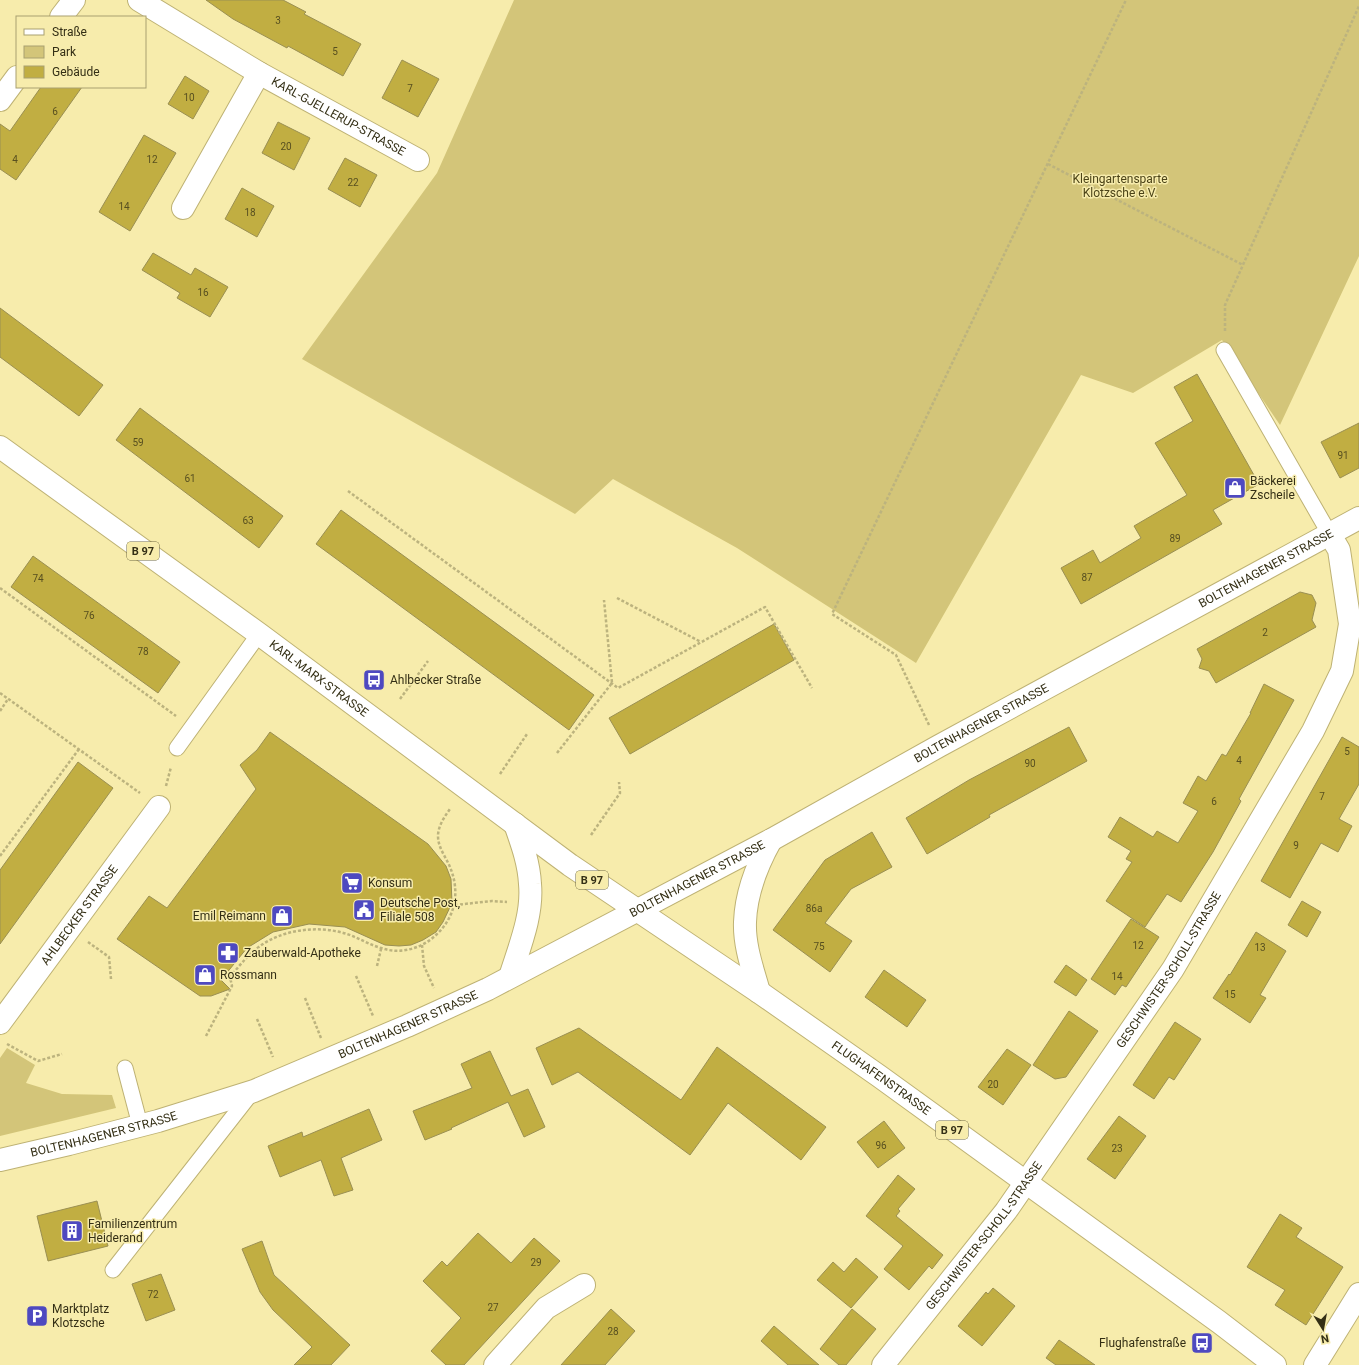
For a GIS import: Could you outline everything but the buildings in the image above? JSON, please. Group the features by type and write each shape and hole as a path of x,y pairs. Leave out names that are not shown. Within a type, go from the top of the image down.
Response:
{"street":[{"path":"62,16 74,0"},
{"name":"KARL-GJELLERUP-STRASSE","path":"147,2 260,72 418,160"},
{"name":"KARL-GJELLERUP-STRASSE","path":"183,208 260,72"},
{"path":"0,100 16,78"},
{"name":"KARL-MARX-STRASSE","path":"0,448 259,634 515,824 637,911"},
{"name":"BOLTENHAGENER STRASSE","path":"0,1160 69,1144 140,1125 254,1091 407,1026 488,989 771,840 1329,533 1359,518"},
{"name":"GESCHWISTER-SCHOLL-STRASSE","path":"883,1365 1006,1211 1173,969 1313,730 1342,670 1350,624 1339,550 1329,533"},
{"name":"AHLBECKER STRASSE","path":"2,1033 69,930 160,807"},
{"path":"510,977 524,931 530,885 525,855 515,824"},
{"path":"759,992 749,957 745,922 752,883 759,861 771,840"},
{"name":"FLUGHAFENSTRASSE","path":"637,911 759,992 879,1076 1213,1318 1275,1365"},
{"path":"495,1365 546,1308 584,1285"},
{"path":"1315,1365 1359,1294"}],"lane":[{"path":"1224,350 1329,533"},
{"path":"177,748 193,728 259,634"},
{"path":"125,1068 140,1125"},
{"path":"113,1270 254,1091"}],"path":[{"path":"932,731 896,655 832,614 1126,0"},
{"path":"1224,350 1225,305 1359,6"},
{"path":"1048,164 1244,264"},
{"path":"348,491 618,688 765,607 812,688"},
{"path":"0,588 193,728"},
{"path":"617,598 701,642"},
{"path":"556,753 612,683 604,600"},
{"path":"400,699 428,661"},
{"path":"0,693 160,807 177,748"},
{"path":"0,711 8,699"},
{"path":"500,774 527,734"},
{"path":"0,856 79,749"},
{"path":"591,835 620,793 619,782"},
{"path":"206,1036 232,986 230,977 244,959 260,946 280,936 302,930 324,929 347,934 382,948 406,950 422,945 438,934 446,924 455,905 456,892 454,880 450,866 443,855 438,836 444,817 450,809"},
{"path":"455,905 492,901 515,902"},
{"path":"69,930 109,957 111,979"},
{"path":"422,945 424,966 435,990"},
{"path":"377,966 382,948"},
{"path":"356,976 374,1018"},
{"path":"305,998 323,1044"},
{"path":"256,1019 275,1063"},
{"path":"2,1033 38,1061 62,1054"}],"green space":[{"name":"Kleingartensparte Klotzsche e.V.","path":"514,0 1359,0 1359,256 1280,425 1222,340 1133,393 1081,375 916,663 737,548 613,479 575,514 302,359 437,173"},
{"path":"7,1048 35,1065 26,1083 62,1094 112,1095 116,1108 0,1136 0,1058"}],"place":[{"name":"Bäckerei Zscheile","path":"1235,488"},
{"name":"Ahlbecker Straße","path":"374,680"},
{"name":"Konsum","path":"352,883"},
{"name":"Deutsche Post, Filiale 508","path":"364,910"},
{"name":"Emil Reimann","path":"282,916"},
{"name":"Zauberwald-Apotheke","path":"228,953"},
{"name":"Rossmann","path":"205,975"},
{"name":"Familienzentrum Heiderand","path":"72,1231"},
{"name":"Marktplatz Klotzsche","path":"37,1316"},
{"name":"Flughafenstraße","path":"1202,1343"}]}
